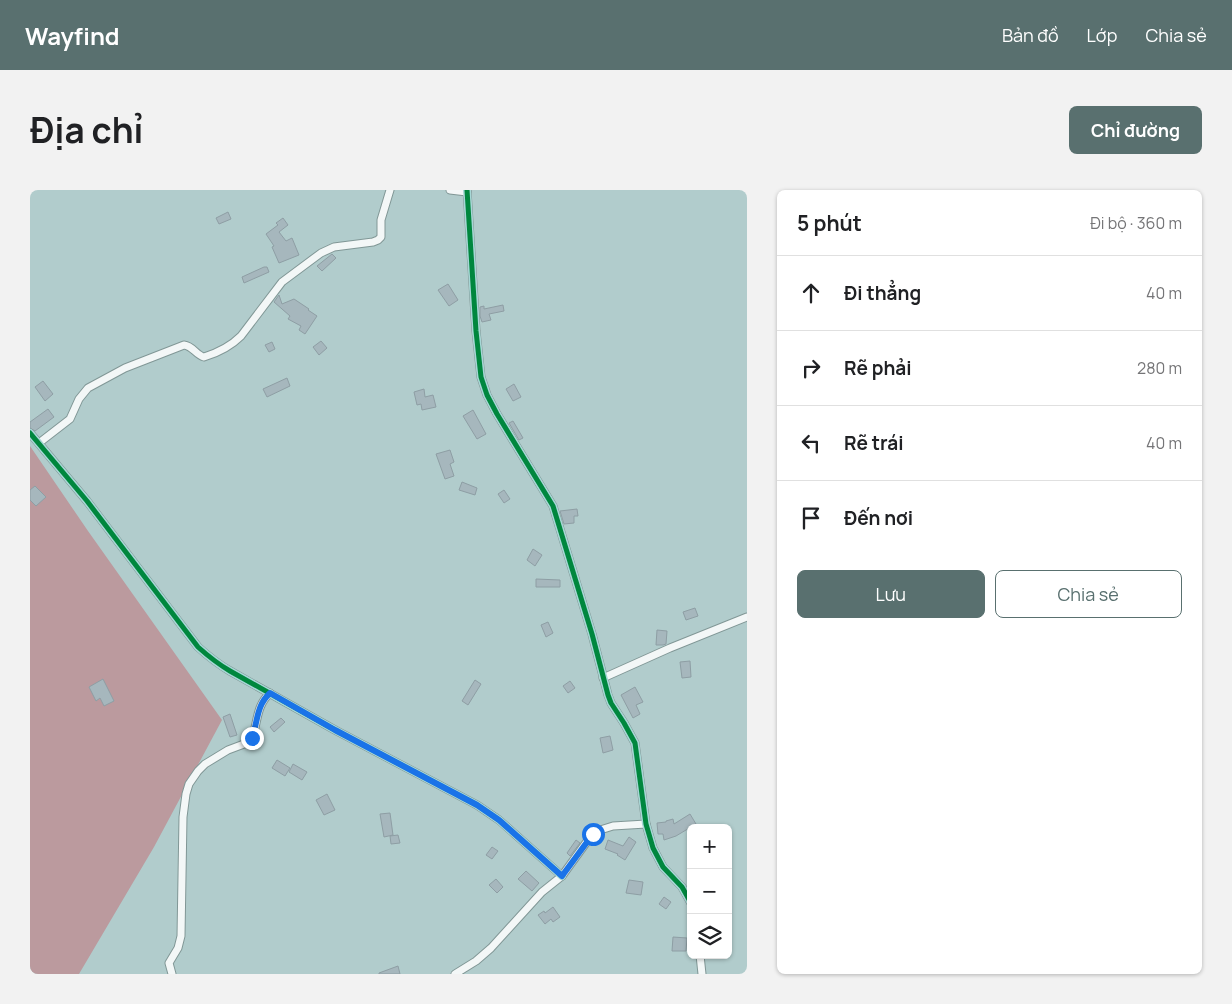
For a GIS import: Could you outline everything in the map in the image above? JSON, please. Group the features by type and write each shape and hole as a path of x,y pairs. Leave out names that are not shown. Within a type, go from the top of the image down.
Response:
{"street":[{"path":"39,444 70,419 78,399 88,388 125,368 184,345 189,346 200,356 204,357 228,347 241,336 282,282 321,252 334,247 366,244 378,240 381,237 381,220 390,190"},
{"path":"450,190 467,191 480,377 487,395 553,506 611,703 635,743 646,824 653,848 663,867 687,895"},
{"path":"30,433 87,501 198,647 214,661 335,730 477,805 499,820 562,876"},
{"path":"603,678 747,617"},
{"path":"172,974 169,963 178,948 181,936 183,817 189,784 205,764 252,738 260,705 270,693"},
{"path":"455,974 476,961 491,948 542,892 562,876 590,836 597,831 613,826 646,824"},
{"path":"700,959 702,974"}],"shaded area":[{"path":"30,446 222,720 154,847 79,974 30,974"}],"building":[{"path":"228,212 231,219 219,224 216,218"},
{"path":"283,218 288,225 279,232 286,241 292,238 299,255 279,263 272,247 274,246 266,234 278,225 276,223"},
{"path":"332,254 336,258 322,271 317,266"},
{"path":"267,267 269,272 244,283 242,277"},
{"path":"448,284 458,300 449,306 438,290"},
{"path":"279,295 282,304 294,299 317,316 305,334 299,330 301,326 288,319 290,316 274,302"},
{"path":"503,305 504,311 489,314 491,320 482,322 480,307 484,306 484,309"},
{"path":"321,341 327,348 319,355 313,347"},
{"path":"272,342 275,349 269,352 265,345"},
{"path":"287,378 290,386 267,397 263,389"},
{"path":"43,381 53,394 45,401 35,387"},
{"path":"514,384 521,397 513,401 506,389"},
{"path":"424,389 425,397 433,395 436,407 422,410 421,404 417,405 414,392"},
{"path":"48,409 54,417 35,431 30,428 30,422"},
{"path":"473,410 486,434 477,439 463,416"},
{"path":"513,421 523,438 519,440 509,423"},
{"path":"450,450 454,462 450,464 454,476 445,479 436,454"},
{"path":"462,482 477,488 475,495 459,490"},
{"path":"35,486 46,497 36,506 30,500 30,490"},
{"path":"504,490 510,499 504,503 498,494"},
{"path":"577,509 578,516 574,516 574,523 564,524 560,511"},
{"path":"533,549 542,555 535,566 527,560"},
{"path":"536,579 560,580 560,587 536,587"},
{"path":"695,608 698,616 686,620 683,612"},
{"path":"548,622 553,633 546,637 541,625"},
{"path":"657,630 667,631 666,644 656,645"},
{"path":"690,661 691,677 682,678 680,662"},
{"path":"103,679 114,701 104,706 100,698 96,701 89,687"},
{"path":"475,680 481,684 468,705 462,701"},
{"path":"570,681 575,688 568,693 563,686"},
{"path":"635,687 643,702 636,705 640,714 633,718 621,695"},
{"path":"230,714 237,735 230,737 223,717"},
{"path":"281,718 285,722 274,732 270,727"},
{"path":"610,736 613,750 603,753 600,738"},
{"path":"277,760 290,768 285,776 272,768"},
{"path":"293,764 307,772 302,780 289,772"},
{"path":"327,794 335,810 324,815 316,800"},
{"path":"390,813 393,835 384,837 380,814"},
{"path":"690,814 696,824 687,824 687,829 664,840 663,834 658,834 657,823 673,819 674,824"},
{"path":"398,835 400,843 391,844 390,836"},
{"path":"629,837 636,842 625,860 618,854 605,849 608,840 623,846"},
{"path":"576,840 580,843 570,856 567,853"},
{"path":"492,847 498,851 492,859 486,855"},
{"path":"526,871 539,883 532,891 518,879"},
{"path":"496,879 503,887 497,893 489,885"},
{"path":"629,880 643,882 641,895 626,893"},
{"path":"664,897 671,902 666,909 659,904"},
{"path":"553,907 560,917 553,922 551,919 545,924 538,915 544,911 545,913"},
{"path":"673,937 687,938 686,951 672,951"},
{"path":"398,966 400,974 379,974 379,973"}],"cycle path":[{"path":"467,190 476,331 481,377 487,395 497,414 553,506 592,634 608,695 635,743 646,824 653,848 663,867 682,887 687,896"},
{"path":"30,433 87,501 198,647 206,654 230,671 335,730 477,805 499,820 562,876"}],"route":[{"path":"252,738 260,705 270,693 493,815 562,876 593,834"}]}
